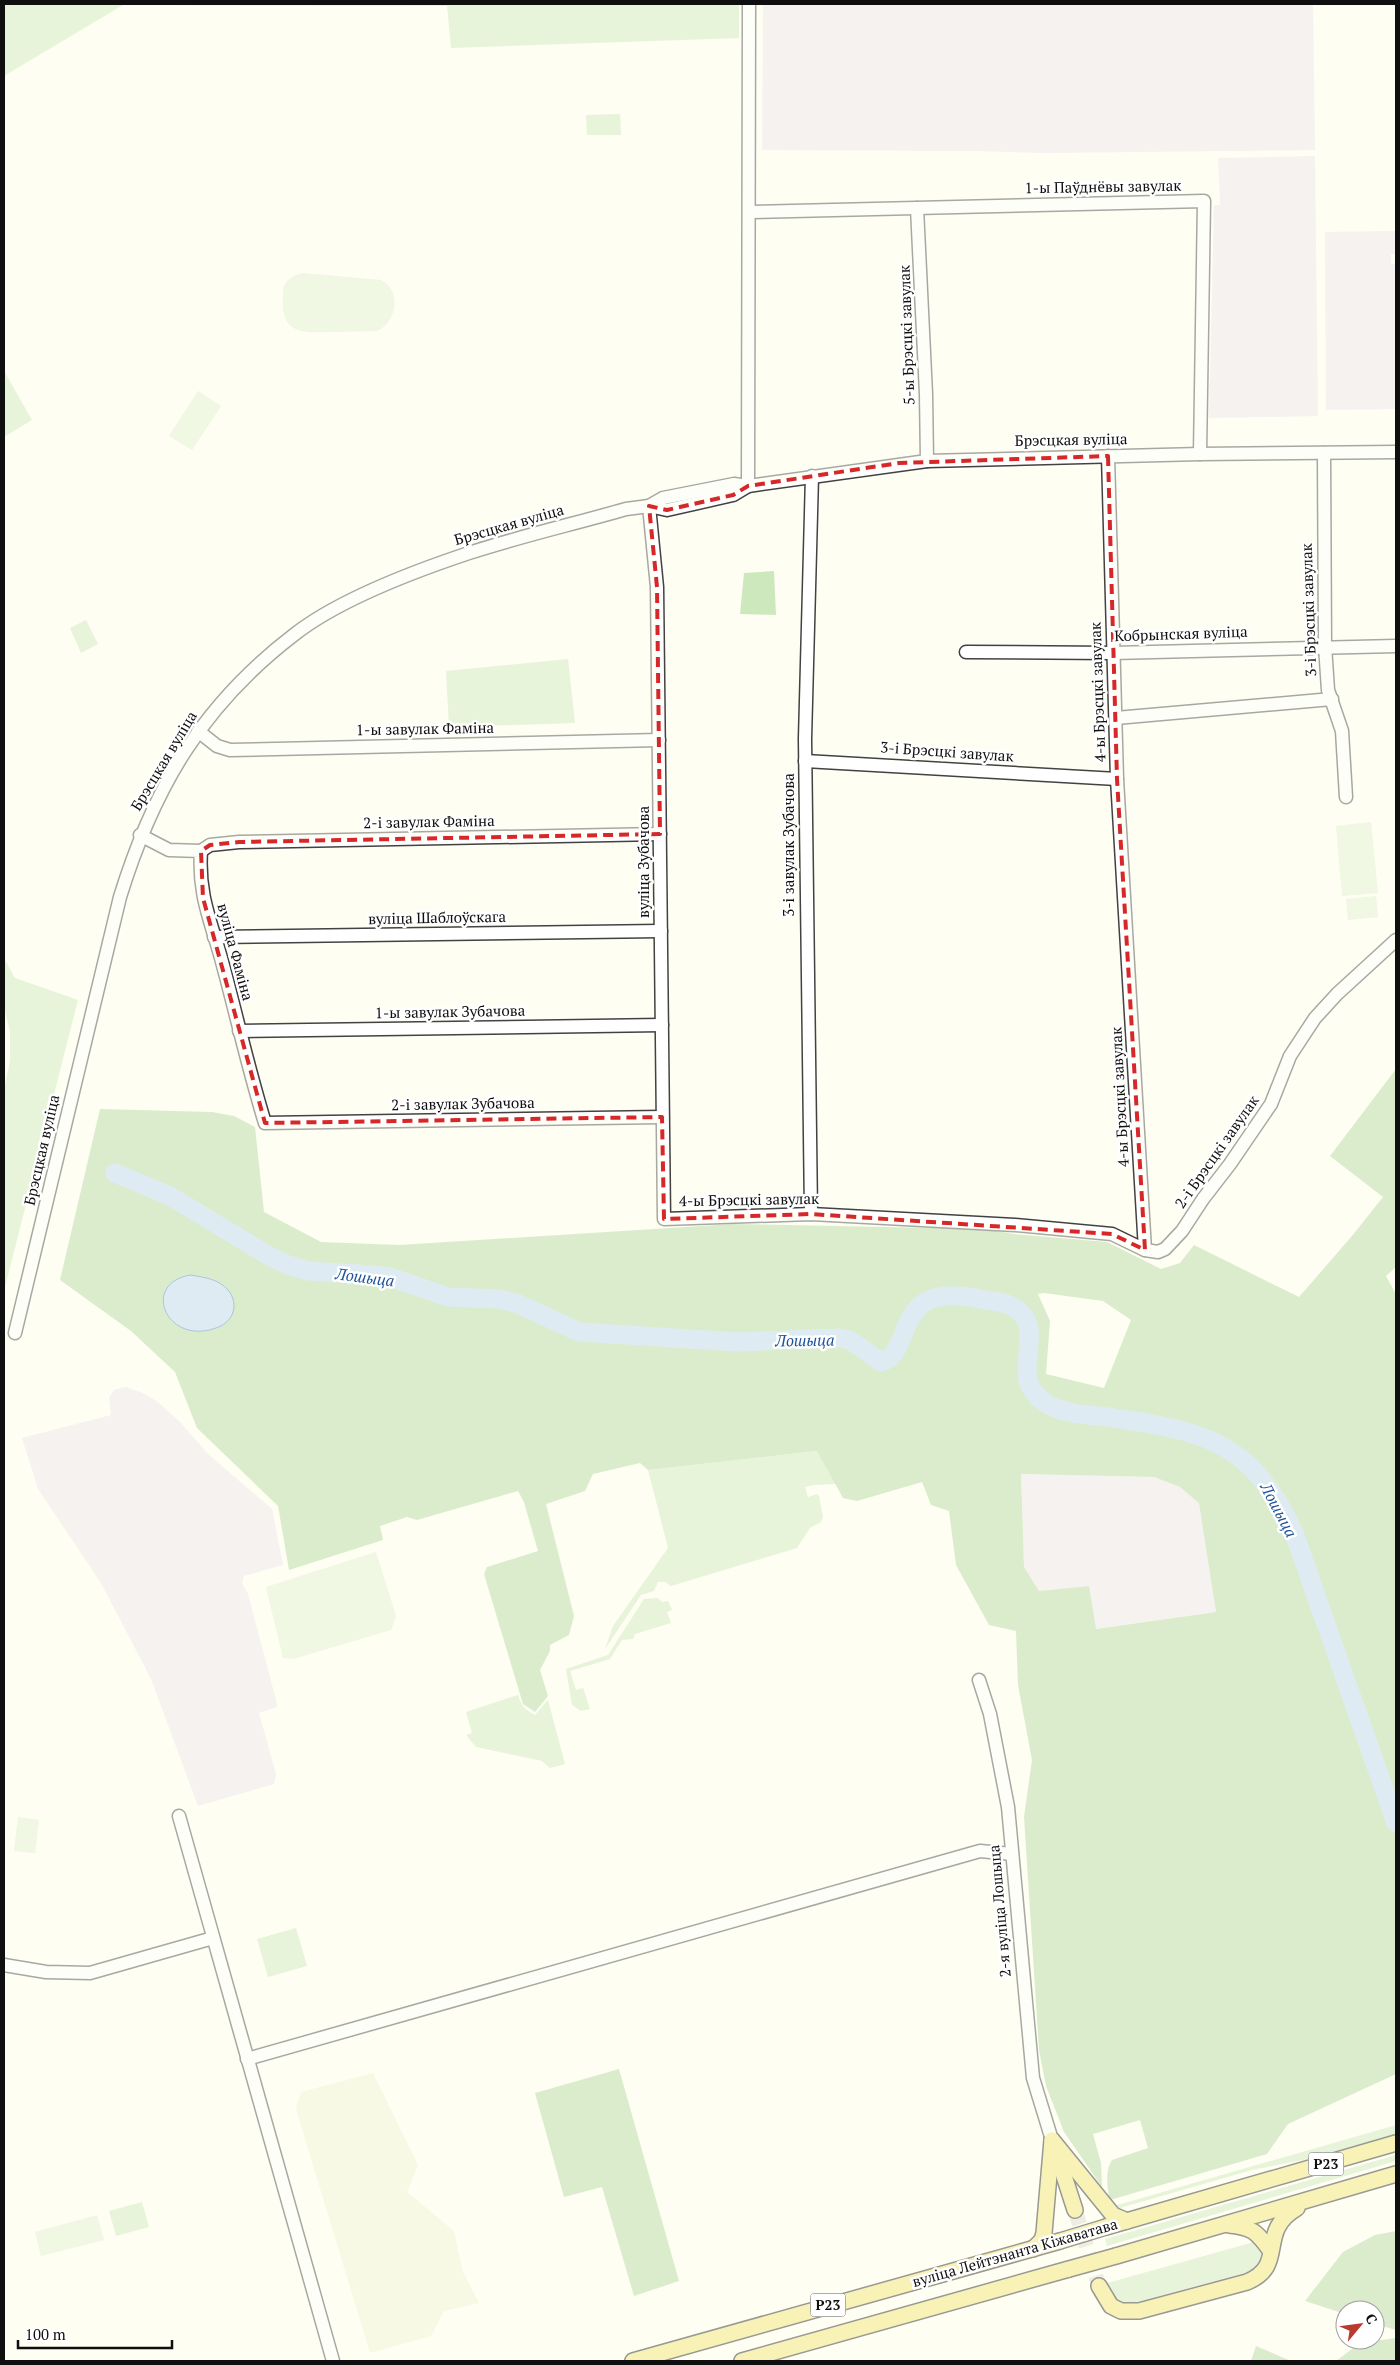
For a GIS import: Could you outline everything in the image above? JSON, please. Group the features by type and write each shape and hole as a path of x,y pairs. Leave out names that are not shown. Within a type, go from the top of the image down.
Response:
{"main road":[{"path":"1052,2140 1075,2210"},
{"path":"1052,2140 1114,2215 1127,2221"},
{"path":"1033,2248 1042,2240 1044,2233 1052,2140"},
{"name":"вуліца Лейтэнанта Кіжаватава","path":"633,2361 661,2357 1396,2143"},
{"name":"вуліца Лейтэнанта Кіжаватава","path":"742,2361 1226,2225 1396,2174"},
{"path":"1099,2286 1110,2306 1120,2311 1139,2311 1256,2278 1267,2267 1279,2222 1287,2214 1311,2200"},
{"path":"1226,2225 1244,2228 1258,2234 1270,2250"}],"street":[{"path":"748,4 750,212 748,486"},
{"name":"1-ы Паўднёвы завулак","path":"750,212 1204,201 1200,454"},
{"name":"5-ы Брэсцкі завулак","path":"918,208 927,461"},
{"name":"Брэсцкая вуліца","path":"14,1333 120,897 140,835 156,800 198,731 244,677 295,634 369,592 469,553 626,509 649,506 659,510 667,510 733,495 741,492 748,486 927,461 1200,454 1396,452"},
{"name":"3-і Брэсцкі завулак","path":"1324,453 1325,646 1328,690 1342,731 1346,797"},
{"name":"4-ы Брэсцкі завулак","path":"664,1219 811,1214 1015,1225 1112,1234 1145,1250 1117,779 1108,456"},
{"name":"3-і завулак Зубачова","path":"811,1214 805,761 812,476"},
{"name":"вуліца Зубачова","path":"649,506 658,587 664,1219"},
{"name":"Кобрынская вуліца","path":"966,652 1113,652 1325,646 1396,646"},
{"path":"1116,718 1332,699"},
{"name":"1-ы завулак Фаміна","path":"198,731 217,746 230,750 659,740"},
{"name":"3-і Брэсцкі завулак","path":"805,761 1117,779"},
{"name":"2-і завулак Фаміна","path":"201,850 210,845 239,842 660,834"},
{"path":"140,835 170,850 201,850"},
{"name":"вуліца Фаміна","path":"201,850 199,874 203,898 266,1123"},
{"name":"вуліца Шаблоўскага","path":"214,936 660,931"},
{"name":"2-і Брэсцкі завулак","path":"1145,1250 1158,1252 1165,1249 1182,1231 1271,1104 1290,1056 1315,1018 1337,994 1396,940"},
{"name":"1-ы завулак Зубачова","path":"239,1031 662,1025"},
{"name":"2-і завулак Зубачова","path":"266,1123 662,1117"},
{"name":"2-я вуліца Лошыца","path":"979,1680 990,1714 1008,1807 1033,2078 1052,2140"},
{"path":"179,1816 332,2361"},
{"path":"247,2059 980,1851 1012,1854"},
{"path":"4,1965 46,1972 90,1973 213,1938"}],"highlighted area":[{"path":"1108,456 1117,779 1145,1250 1112,1234 811,1214 664,1219 662,1117 265,1123 203,898 201,851 210,845 239,842 660,834 657,587 649,506 667,510 733,495 748,486 899,463"}],"shaded area":[{"path":"763,4 1313,4 1315,150 1046,153 762,150"},
{"path":"1315,156 1318,416 1209,418 1214,205 1220,205 1218,158"},
{"path":"1396,231 1396,254 1391,254 1391,264 1396,264 1396,409 1326,410 1325,232"},
{"path":"126,1387 145,1394 158,1402 181,1423 208,1454 272,1509 283,1565 244,1576 242,1583 248,1594 276,1700 277,1707 259,1713 276,1774 274,1784 198,1806 151,1679 101,1583 38,1489 22,1438 111,1415 109,1398 114,1390"},
{"path":"1021,1474 1154,1477 1180,1487 1200,1503 1216,1612 1095,1629 1089,1586 1039,1591 1024,1567"}],"green space":[{"path":"4,4 739,4 739,38 451,48 447,6 123,5 4,76"},
{"path":"620,114 621,135 587,135 586,115"},
{"path":"302,273 381,280 392,291 394,299 393,314 384,327 377,331 309,332 294,328 288,323 285,316 283,289 288,280"},
{"path":"4,371 32,420 4,437"},
{"path":"198,391 221,406 192,450 169,436"},
{"path":"774,571 776,615 740,614 744,573"},
{"path":"86,620 98,644 81,653 70,628"},
{"path":"568,659 575,723 449,727 446,671"},
{"path":"1371,822 1378,893 1342,896 1336,826"},
{"path":"1376,896 1378,917 1348,920 1346,899"},
{"path":"4,958 15,978 78,1000 4,1291 4,1090 10,1061 10,1032 4,1006"},
{"path":"1396,1069 1396,1267 1386,1276 1396,1294 1396,2074 1288,2124 1267,2154 1110,2200 1107,2185 1112,2160 1148,2148 1140,2120 1093,2134 1101,2163 1102,2187 1064,2132 1046,2086 1039,2050 1024,1817 1032,1760 1018,1685 1016,1631 989,1625 956,1565 949,1511 931,1505 922,1482 857,1501 843,1498 817,1451 648,1470 640,1463 593,1474 585,1491 546,1504 574,1616 569,1635 550,1645 550,1651 540,1670 548,1696 535,1712 523,1704 484,1574 487,1567 538,1551 524,1502 518,1491 417,1520 407,1517 380,1526 383,1540 289,1570 278,1506 197,1428 175,1372 131,1331 60,1280 100,1109 212,1112 234,1116 255,1127 264,1212 321,1242 399,1245 733,1224 985,1229 1014,1234 1107,1242 1161,1269 1180,1263 1194,1245 1299,1297 1383,1197 1330,1156","holes":["1044,1293 1103,1301 1131,1320 1104,1388 1046,1374 1050,1321 1038,1294","1021,1474 1154,1477 1180,1487 1199,1503 1216,1612 1096,1629 1089,1586 1039,1591 1024,1567"]},
{"path":"818,1451 836,1484 805,1487 808,1497 817,1494 819,1496 823,1517 821,1522 810,1528 797,1548 671,1586 665,1582 658,1582 654,1591 641,1595 605,1649 613,1626 668,1548 648,1470"},
{"path":"376,1552 396,1616 391,1630 293,1659 283,1658 266,1587"},
{"path":"658,1598 662,1602 668,1601 672,1610 667,1612 671,1623 635,1634 633,1639 622,1640 610,1659 570,1671 576,1690 583,1688 590,1709 581,1711 572,1705 566,1669 608,1655 644,1599"},
{"path":"518,1695 524,1707 535,1715 548,1700 565,1764 550,1768 542,1761 476,1747 466,1735 472,1733 466,1712"},
{"path":"18,1817 39,1820 35,1853 14,1851"},
{"path":"296,1928 307,1966 268,1977 257,1939"},
{"path":"619,2069 679,2281 634,2296 602,2187 564,2197 535,2093"},
{"path":"373,2073 418,2165 407,2192 454,2231 463,2272 479,2303 444,2311 431,2336 370,2353 296,2109 301,2092"},
{"path":"1396,2125 1396,2134 1313,2158 1252,2170 1120,2208 1114,2206"},
{"path":"1396,2155 1396,2161 1107,2246 1105,2239"},
{"path":"142,2202 149,2227 116,2236 109,2211"},
{"path":"97,2215 104,2240 41,2256 35,2232"},
{"path":"1396,2231 1396,2330 1385,2327 1385,2300 1335,2300 1335,2311 1305,2301 1343,2252 1375,2235"},
{"path":"1254,2242 1261,2248 1261,2256 1257,2265 1248,2272 1133,2303 1118,2301 1104,2284"},
{"path":"1396,2338 1396,2361 1336,2361 1351,2350 1385,2350 1385,2340"},
{"path":"1256,2346 1291,2361 1251,2361"}],"water":[{"path":"191,1275 218,1282 231,1295 234,1301 234,1308 229,1320 223,1325 198,1331 184,1328 173,1321 166,1311 163,1300 166,1289 175,1280"}],"waterway":[{"name":"Лошыца","path":"115,1173 170,1196 269,1256 288,1265 309,1271 390,1277 448,1297 498,1299 516,1303 579,1332 738,1342 839,1338 850,1340 881,1362 890,1357 897,1348 912,1315 920,1306 932,1299 963,1296 1001,1302 1012,1306 1025,1318 1029,1330 1027,1370 1029,1383 1036,1395 1051,1406 1074,1413 1147,1423 1201,1437 1223,1447 1243,1460 1261,1479 1278,1503 1294,1533 1396,1823"}],"tunnel":[{"path":"1075,2210 1099,2286"}]}
